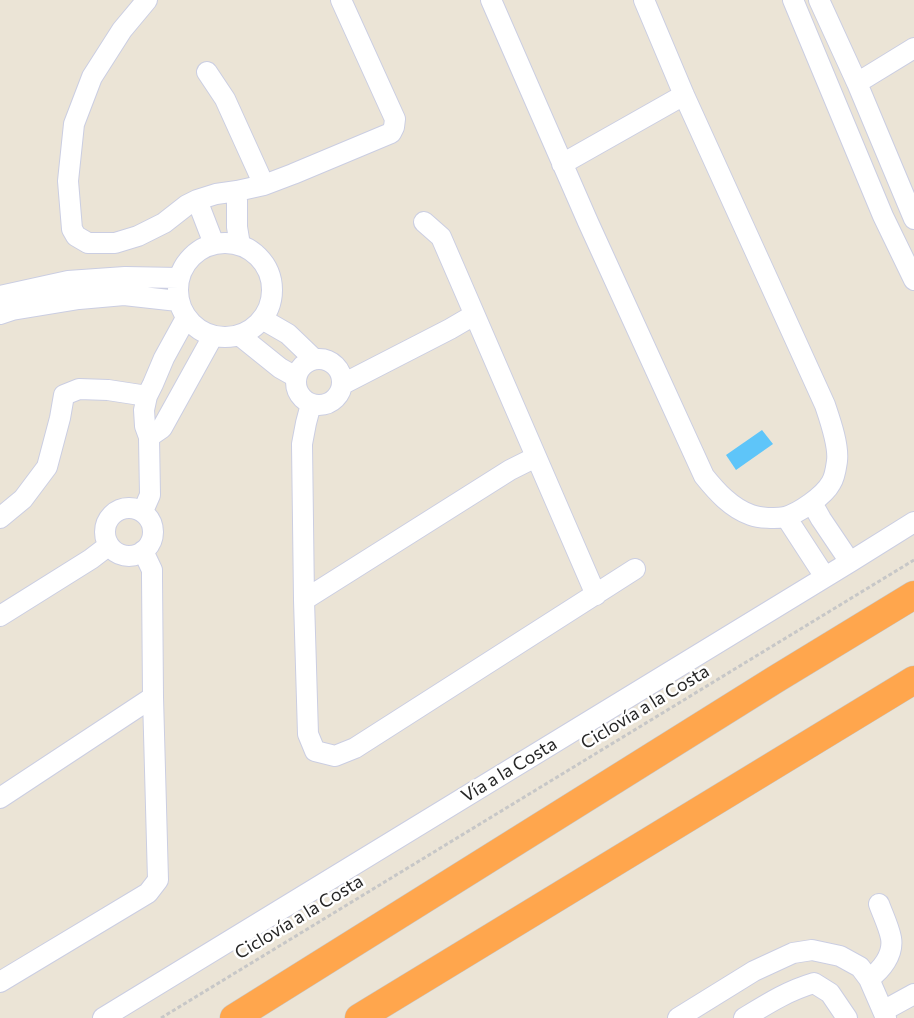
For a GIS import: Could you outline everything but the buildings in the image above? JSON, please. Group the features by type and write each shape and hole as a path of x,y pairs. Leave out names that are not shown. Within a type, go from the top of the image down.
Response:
{"highway":[{"path":"234,1018 776,679 914,595"},
{"path":"359,1018 914,680"}],"street":[{"path":"147,0 122,30 92,76 74,124 68,181 72,229 76,236 88,243 115,243 138,236 164,223 187,205 197,200 216,194 264,185 391,133 395,118 341,0"},
{"path":"491,0 562,164 704,476 717,492 734,506 751,515 775,518 786,517 812,503 823,494 832,482 838,458 834,430 825,405 684,95 644,0"},
{"path":"793,0 883,216 914,280"},
{"path":"819,0 912,207 883,216"},
{"path":"857,83 914,48"},
{"path":"207,72 225,99 264,185"},
{"path":"562,164 684,95"},
{"path":"237,191 237,227 240,245"},
{"path":"197,200 214,244"},
{"path":"424,222 441,238 596,595"},
{"path":"214,244 240,245 253,252 264,263 270,276 272,291 269,306 262,319 252,329 240,335 214,336 194,326 182,309 177,290 179,278 184,267 202,249 214,244"},
{"path":"0,296 68,282 125,277 179,278"},
{"path":"0,314 12,310 79,298 124,295 182,309"},
{"path":"143,512 150,495 149,437 145,426 144,410 147,396 154,384 182,309"},
{"path":"343,384 474,315"},
{"path":"262,319 288,334 314,359"},
{"path":"240,335 280,368 296,377"},
{"path":"149,437 162,428 214,336"},
{"path":"314,359 325,359 335,364 342,373 343,384 340,394 332,402 322,406 311,404 298,394 296,377 306,363 314,359"},
{"path":"0,518 23,499 47,467 64,395 79,389 108,390 147,396"},
{"path":"311,404 302,444 308,734 315,751 335,756 355,748 635,569"},
{"path":"304,600 510,470 536,457"},
{"path":"812,503 850,562"},
{"path":"126,507 135,508 143,512 152,524 152,539 149,546 136,555 129,556 121,555 108,546 104,530 106,521 111,514 126,507"},
{"path":"786,517 826,577"},
{"name":"Vía a la Costa","path":"103,1018 914,522"},
{"path":"0,616 91,559 108,546"},
{"path":"0,982 148,893 158,880 152,570 143,551"},
{"path":"0,798 153,698"},
{"path":"869,979 878,972 890,955 892,940 879,904"},
{"path":"678,1018 754,971 793,953 812,950 840,956 860,966 869,979 885,1015 914,994"},
{"path":"744,1018 783,994 814,983 830,993 847,1018"}],"path":[{"name":"Ciclovía a la Costa","path":"160,1018 914,560"}],"water":[{"path":"762,430 773,444 736,470 726,455"}]}
